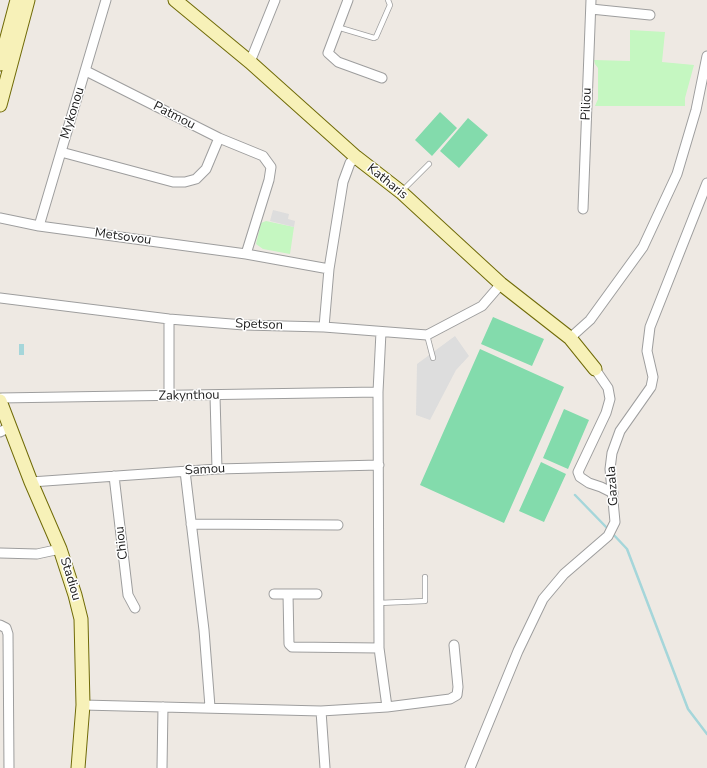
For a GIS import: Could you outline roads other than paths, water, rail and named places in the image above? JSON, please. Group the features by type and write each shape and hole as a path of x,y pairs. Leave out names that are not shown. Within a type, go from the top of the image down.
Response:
{"street":[{"path":"0,64 17,0"},
{"path":"0,105 28,0"},
{"name":"Mykonou","path":"39,226 106,0"},
{"name":"Katharis","path":"175,0 250,62 356,157 401,192 501,284 570,338 595,369"},
{"path":"250,62 274,0"},
{"path":"348,0 328,53 338,62 382,78"},
{"path":"591,4 650,15"},
{"name":"Piliou","path":"583,208 591,4"},
{"path":"570,338 590,320 643,247 677,174 696,110 707,56"},
{"name":"Patmou","path":"86,71 218,138 263,156 271,167 269,180 246,254"},
{"path":"61,152 173,182 185,182 196,179 206,169 218,138"},
{"path":"324,327 329,269 343,182 350,163 356,157"},
{"name":"Gazala","path":"470,768 518,651 543,599 564,574 608,536 615,522 610,469 612,453 620,431 651,387 653,377 647,351 650,327 707,183"},
{"name":"Metsovou","path":"0,218 39,226 246,254 329,269"},
{"path":"427,335 482,306 501,284"},
{"name":"Spetson","path":"0,298 169,318 244,325 324,327 427,335"},
{"path":"169,318 169,396"},
{"path":"381,332 378,392 379,648 387,707"},
{"path":"595,369 608,388 610,399 606,413 578,472 580,477 589,483 613,493"},
{"name":"Zakynthou","path":"0,400 378,392"},
{"path":"215,396 217,469"},
{"name":"Stadiou","path":"0,400 5,430 31,482 60,549 81,619 82,705 78,768"},
{"name":"Samou","path":"31,482 217,469 379,465"},
{"path":"185,471 204,630 210,707"},
{"name":"Chiou","path":"114,476 128,595 135,608"},
{"path":"191,524 338,525"},
{"path":"0,553 37,554 60,549"},
{"path":"274,594 317,594"},
{"path":"288,594 289,644 292,647 379,648"},
{"path":"0,625 6,628 8,634 10,668 9,768"},
{"path":"82,705 210,707 321,711 387,707 450,699 457,695 458,688 454,646"},
{"path":"0,668 10,668"},
{"path":"162,768 163,707"},
{"path":"321,711 325,768"},
{"path":"0,742 10,743"}],"lane":[{"path":"337,27 376,38 390,5 388,0"},
{"path":"401,192 429,164"},
{"path":"427,335 433,358"},
{"path":"379,603 425,601 425,577"}],"water":[{"path":"19,344 24,344 24,355 19,355"}],"waterway":[{"path":"575,495 608,529"},
{"path":"612,533 627,549 688,709 707,734"}]}
